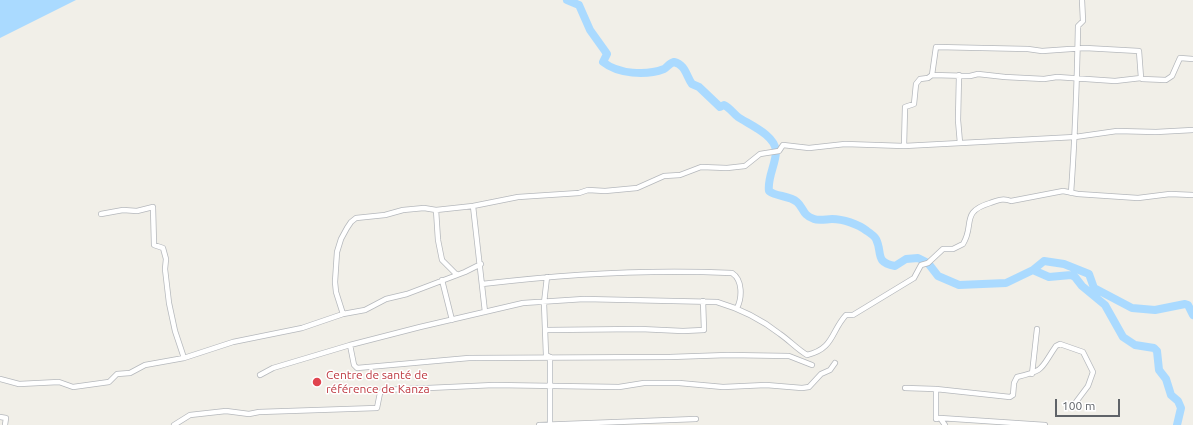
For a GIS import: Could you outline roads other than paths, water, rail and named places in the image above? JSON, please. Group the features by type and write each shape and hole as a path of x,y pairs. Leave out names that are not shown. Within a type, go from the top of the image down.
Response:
{"street":[{"path":"1071,193 1075,136 1078,26 1082,22 1083,18 1082,0"},
{"path":"932,75 936,46 1028,49 1042,51 1077,49 1139,51 1141,78"},
{"path":"904,146 905,107 914,104 918,80 928,78 932,75 970,76 978,74 1044,79 1058,77 1115,81 1141,78 1142,80 1166,80 1173,75 1180,58 1193,59"},
{"path":"959,76 958,120 960,143"},
{"path":"343,314 336,292 335,272 337,252 341,239 351,222 362,216 386,215 403,210 424,208 436,210 474,206 518,197 579,193 588,190 605,191 637,188 664,176 680,175 701,167 727,168 745,166 760,154 779,151 783,145 809,148 845,144 904,146 1075,136 1117,131 1156,132 1193,130"},
{"path":"260,375 273,368 350,345 523,303 584,300 717,302 737,308 758,318 798,350 807,355 817,353 834,337 846,315 852,315 914,278 921,265 928,263 943,249 953,249 963,244 968,233 967,227 975,209 1003,198 1011,201 1064,190 1071,193 1138,198 1170,194 1193,195"},
{"path":"474,206 485,312"},
{"path":"101,214 123,210 137,211 153,207 154,245 163,248 166,259 165,269 169,303 175,331 184,358"},
{"path":"436,210 438,240 442,260 457,275"},
{"path":"0,379 19,384 59,382 73,387 109,382 118,374 130,373 142,368 144,365 184,358 233,342 314,325 343,314 365,310 386,299 403,296 481,264"},
{"path":"482,284 547,277 677,271 732,273 736,276 740,285 741,299 737,308"},
{"path":"547,277 544,303 546,355 550,357"},
{"path":"442,280 452,320"},
{"path":"546,330 704,330 703,301"},
{"path":"1032,374 1037,329"},
{"path":"350,345 354,365 357,368 434,360 550,357 670,358 768,355 789,356 812,365"},
{"path":"905,388 936,389 1010,397 1013,395 1014,382 1017,377 1032,374 1044,366 1058,345 1083,352 1091,367 1092,377 1076,402"},
{"path":"550,357 550,424"},
{"path":"174,425 190,415 226,411 249,414 259,412 376,408 380,393 384,390 494,385 619,387 644,384 679,383 724,387 766,386 802,388 809,387 821,374 830,370 835,363"},
{"path":"936,389 936,419 940,418 1045,425"},
{"path":"0,417 6,418 5,425"},
{"path":"940,418 945,425"},
{"path":"540,425 669,422 696,419"}],"water":[{"path":"0,0 76,0 0,38"}],"waterway":[{"path":"567,0 579,5 590,30 607,54 603,62 616,69 632,73 649,73 664,69 674,62 678,63 683,68 692,84 699,87 720,107 724,105 726,106 738,117 767,135 775,145 775,161 769,181 769,191 794,200 799,204 807,216 814,219 841,220 863,228 876,239 880,256 884,262 895,266 906,259 918,258 928,263 938,276 959,285 1006,283 1033,270 1049,277 1071,275 1075,277 1082,286 1105,305 1123,337 1135,345 1154,348 1157,351 1159,370 1166,379 1171,395 1178,401 1181,408 1177,425"},
{"path":"1033,270 1044,261 1064,264 1089,274 1094,288 1132,308 1155,310 1185,304 1188,305 1193,315"}],"place":[{"name":"Centre de santé de référence de Kanza","path":"317,382"}]}
